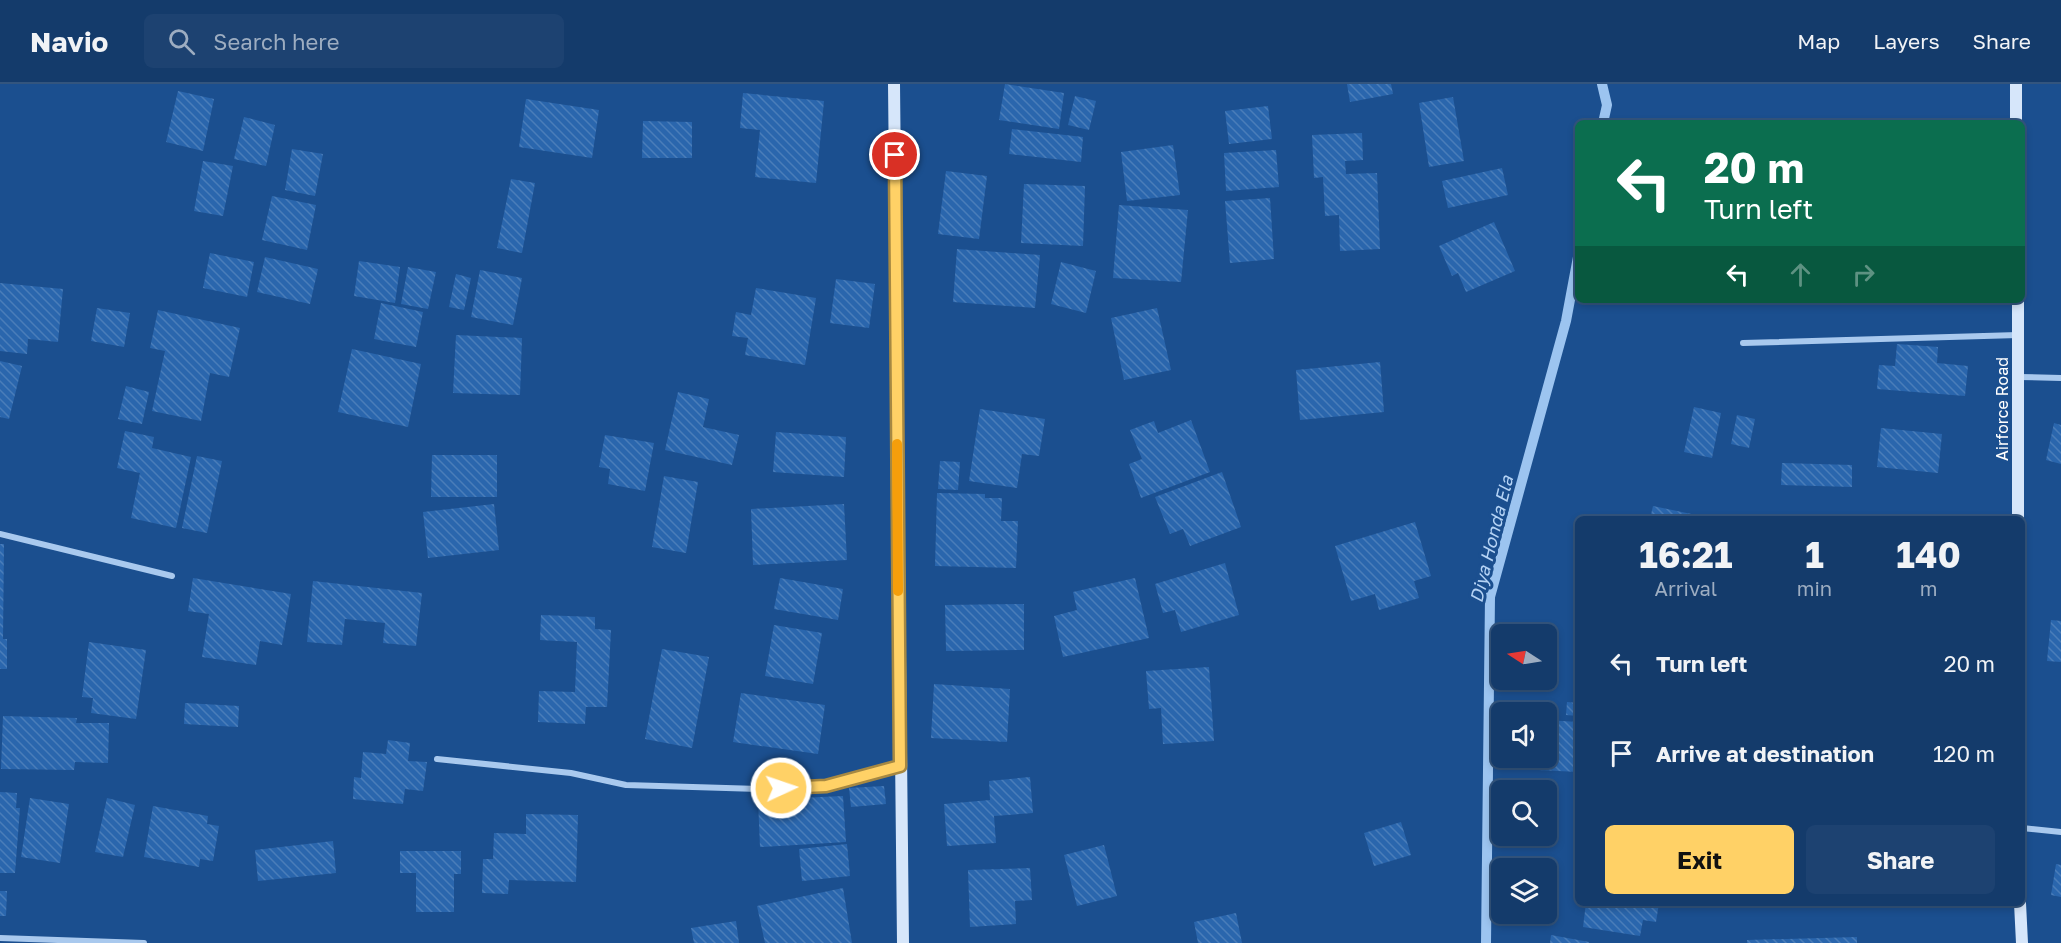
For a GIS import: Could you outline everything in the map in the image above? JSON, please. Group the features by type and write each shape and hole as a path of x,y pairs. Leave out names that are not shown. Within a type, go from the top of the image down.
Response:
{"street":[{"path":"894,84 903,943"},
{"path":"2016,84 2016,120"},
{"name":"Airforce Road","path":"2018,303 2018,516"},
{"path":"1743,343 2018,335"},
{"path":"2018,378 2061,378"},
{"path":"0,534 172,576"},
{"path":"437,759 571,773 626,785 759,789 826,786 900,766"},
{"path":"2025,828 2061,832"},
{"path":"2020,906 2022,943"},
{"path":"0,938 144,943"}],"building":[{"path":"1005,84 1064,93 1059,129 999,120"},
{"path":"1347,84 1391,84 1393,94 1350,102"},
{"path":"178,91 214,99 203,151 166,142"},
{"path":"743,93 824,101 816,183 755,177 760,130 740,128"},
{"path":"1075,96 1096,101 1089,130 1068,125"},
{"path":"1453,97 1464,161 1429,167 1419,103"},
{"path":"526,99 599,110 592,158 519,147"},
{"path":"1268,106 1272,139 1229,144 1225,111"},
{"path":"244,117 275,125 266,166 234,159"},
{"path":"643,121 692,122 692,158 642,158"},
{"path":"1012,129 1083,137 1081,162 1009,154"},
{"path":"1362,133 1363,160 1345,161 1346,174 1377,173 1380,249 1340,251 1339,215 1325,216 1323,177 1314,178 1312,135"},
{"path":"1173,145 1180,195 1127,201 1121,152"},
{"path":"292,149 323,154 315,196 285,190"},
{"path":"1276,150 1279,187 1226,191 1224,153"},
{"path":"203,161 233,166 223,216 194,211"},
{"path":"1502,168 1508,195 1448,208 1442,181"},
{"path":"946,171 987,176 979,239 938,234"},
{"path":"511,179 535,183 522,253 497,248"},
{"path":"1024,184 1085,186 1083,246 1021,243"},
{"path":"272,196 316,205 307,250 262,240"},
{"path":"1270,198 1274,259 1230,263 1225,201"},
{"path":"1119,205 1188,210 1181,282 1113,278"},
{"path":"1494,222 1515,271 1466,292 1458,273 1452,276 1439,246"},
{"path":"957,249 1040,255 1035,308 953,302"},
{"path":"210,253 254,262 247,297 203,288"},
{"path":"265,257 318,269 310,304 257,292"},
{"path":"359,261 400,267 395,303 354,296"},
{"path":"1061,262 1096,271 1086,313 1051,304"},
{"path":"408,267 436,272 428,309 401,304"},
{"path":"480,270 522,278 513,325 471,317"},
{"path":"456,274 471,278 464,310 449,307"},
{"path":"836,279 875,284 869,328 830,323"},
{"path":"0,283 63,289 58,342 28,339 27,354 0,351"},
{"path":"756,288 816,298 805,365 745,355 748,338 732,336 736,312 751,315"},
{"path":"381,303 423,312 416,347 374,339"},
{"path":"97,308 130,313 124,347 91,341"},
{"path":"1157,308 1171,370 1124,380 1111,318"},
{"path":"158,310 240,328 229,377 210,373 201,421 152,411 165,351 150,348"},
{"path":"456,335 522,338 520,395 453,393"},
{"path":"1897,344 1938,347 1937,363 1968,366 1965,396 1877,389 1879,365 1895,366"},
{"path":"352,349 421,364 408,427 338,412"},
{"path":"0,361 22,366 9,419 0,417"},
{"path":"1380,362 1384,412 1300,420 1296,370"},
{"path":"126,386 149,392 142,424 118,419"},
{"path":"678,392 709,399 703,427 739,435 732,465 665,450"},
{"path":"1694,407 1721,413 1712,458 1684,452"},
{"path":"980,409 1045,419 1039,456 1022,454 1017,488 969,481"},
{"path":"1737,415 1755,419 1749,448 1731,444"},
{"path":"1191,420 1210,472 1141,498 1129,464 1142,459 1130,430 1154,421 1158,433"},
{"path":"2054,423 2061,425 2061,464 2046,460"},
{"path":"1881,428 1942,434 1938,473 1877,467"},
{"path":"125,431 154,437 152,448 191,457 176,528 131,518 140,473 117,468"},
{"path":"776,432 846,437 844,477 773,472"},
{"path":"605,435 654,443 645,491 608,484 610,469 599,467"},
{"path":"432,455 497,455 497,497 431,497"},
{"path":"197,456 222,461 207,533 182,528"},
{"path":"940,461 960,462 958,490 938,489"},
{"path":"1782,463 1852,465 1852,487 1781,485"},
{"path":"1222,472 1241,527 1190,546 1183,529 1170,534 1155,497"},
{"path":"664,476 698,482 686,553 652,547"},
{"path":"937,493 985,494 985,498 1002,498 1001,521 1018,521 1016,568 935,566"},
{"path":"494,504 499,550 428,558 423,512"},
{"path":"844,504 847,560 753,565 751,509"},
{"path":"1653,506 1701,516 1651,516"},
{"path":"1415,522 1431,576 1414,581 1419,598 1379,610 1375,594 1351,601 1335,546"},
{"path":"0,544 4,544 3,639 7,639 7,669 0,669"},
{"path":"1225,563 1239,615 1181,632 1175,610 1163,613 1155,584"},
{"path":"193,578 291,594 282,645 260,641 256,665 202,657 209,614 188,611"},
{"path":"780,578 843,589 838,620 774,609"},
{"path":"1135,578 1149,638 1063,657 1054,616 1077,610 1073,592"},
{"path":"313,581 422,593 416,646 383,643 385,623 345,619 342,645 307,642"},
{"path":"1024,604 1024,650 946,651 945,605"},
{"path":"541,615 595,617 595,629 611,630 607,707 586,707 585,724 538,722 539,691 575,692 577,642 540,640"},
{"path":"2051,620 2061,621 2061,662 2047,661"},
{"path":"774,625 822,633 813,684 765,676"},
{"path":"89,642 146,650 136,719 91,713 93,698 82,697"},
{"path":"662,649 709,657 692,748 645,739"},
{"path":"1209,667 1214,741 1163,744 1161,708 1149,709 1146,671"},
{"path":"934,684 1010,689 1007,742 931,738"},
{"path":"741,693 825,705 818,754 733,742"},
{"path":"1567,702 1575,703 1575,716 1566,715"},
{"path":"185,703 239,706 238,727 184,724"},
{"path":"3,716 77,718 76,723 109,723 108,763 75,762 74,770 1,769"},
{"path":"1557,721 1575,722 1575,772 1500,768 1557,768"},
{"path":"388,740 410,743 408,761 427,762 423,791 405,789 403,804 353,799 354,777 361,778 363,752 386,754"},
{"path":"1030,777 1033,813 994,816 996,843 947,846 944,804 990,800 989,781"},
{"path":"884,786 886,804 851,807 849,788"},
{"path":"0,792 17,793 16,808 20,808 15,873 0,873"},
{"path":"843,796 846,842 760,847 758,800"},
{"path":"30,798 69,804 60,863 21,857"},
{"path":"107,798 135,805 123,857 95,852"},
{"path":"153,806 208,816 207,824 219,826 213,861 200,859 199,867 144,857"},
{"path":"526,814 578,815 576,882 509,880 508,894 482,893 483,859 493,859 494,833 526,834"},
{"path":"1401,822 1411,855 1374,866 1364,833"},
{"path":"333,841 336,873 258,881 255,850"},
{"path":"847,844 850,876 802,881 799,849"},
{"path":"1104,845 1117,896 1077,906 1064,855"},
{"path":"400,851 461,851 461,874 454,874 454,912 416,912 416,873 400,873"},
{"path":"2056,864 2061,865 2061,897 2051,895"},
{"path":"1030,868 1032,900 1015,901 1016,924 970,927 968,870"},
{"path":"843,888 852,943 765,943 757,906"},
{"path":"0,891 7,891 6,916 0,916"},
{"path":"1586,906 1659,906 1656,922 1643,920 1640,936 1583,927"},
{"path":"1841,906 1888,906 1888,908"},
{"path":"1236,913 1242,943 1198,943 1194,922"},
{"path":"736,921 739,943 694,943 691,928"},
{"path":"1551,935 1589,942 1589,943 1550,943"},
{"path":"1857,937 1857,943 1747,943 1747,940"}],"waterway":[{"name":"Diya Honda Ela","path":"1602,84 1607,105 1604,120"},
{"name":"Diya Honda Ela","path":"1486,943 1490,597 1566,321 1575,273"}],"slow traffic":[{"path":"897,444 898,591"}],"route":[{"path":"781,788 826,786 900,766 895,155"}]}
